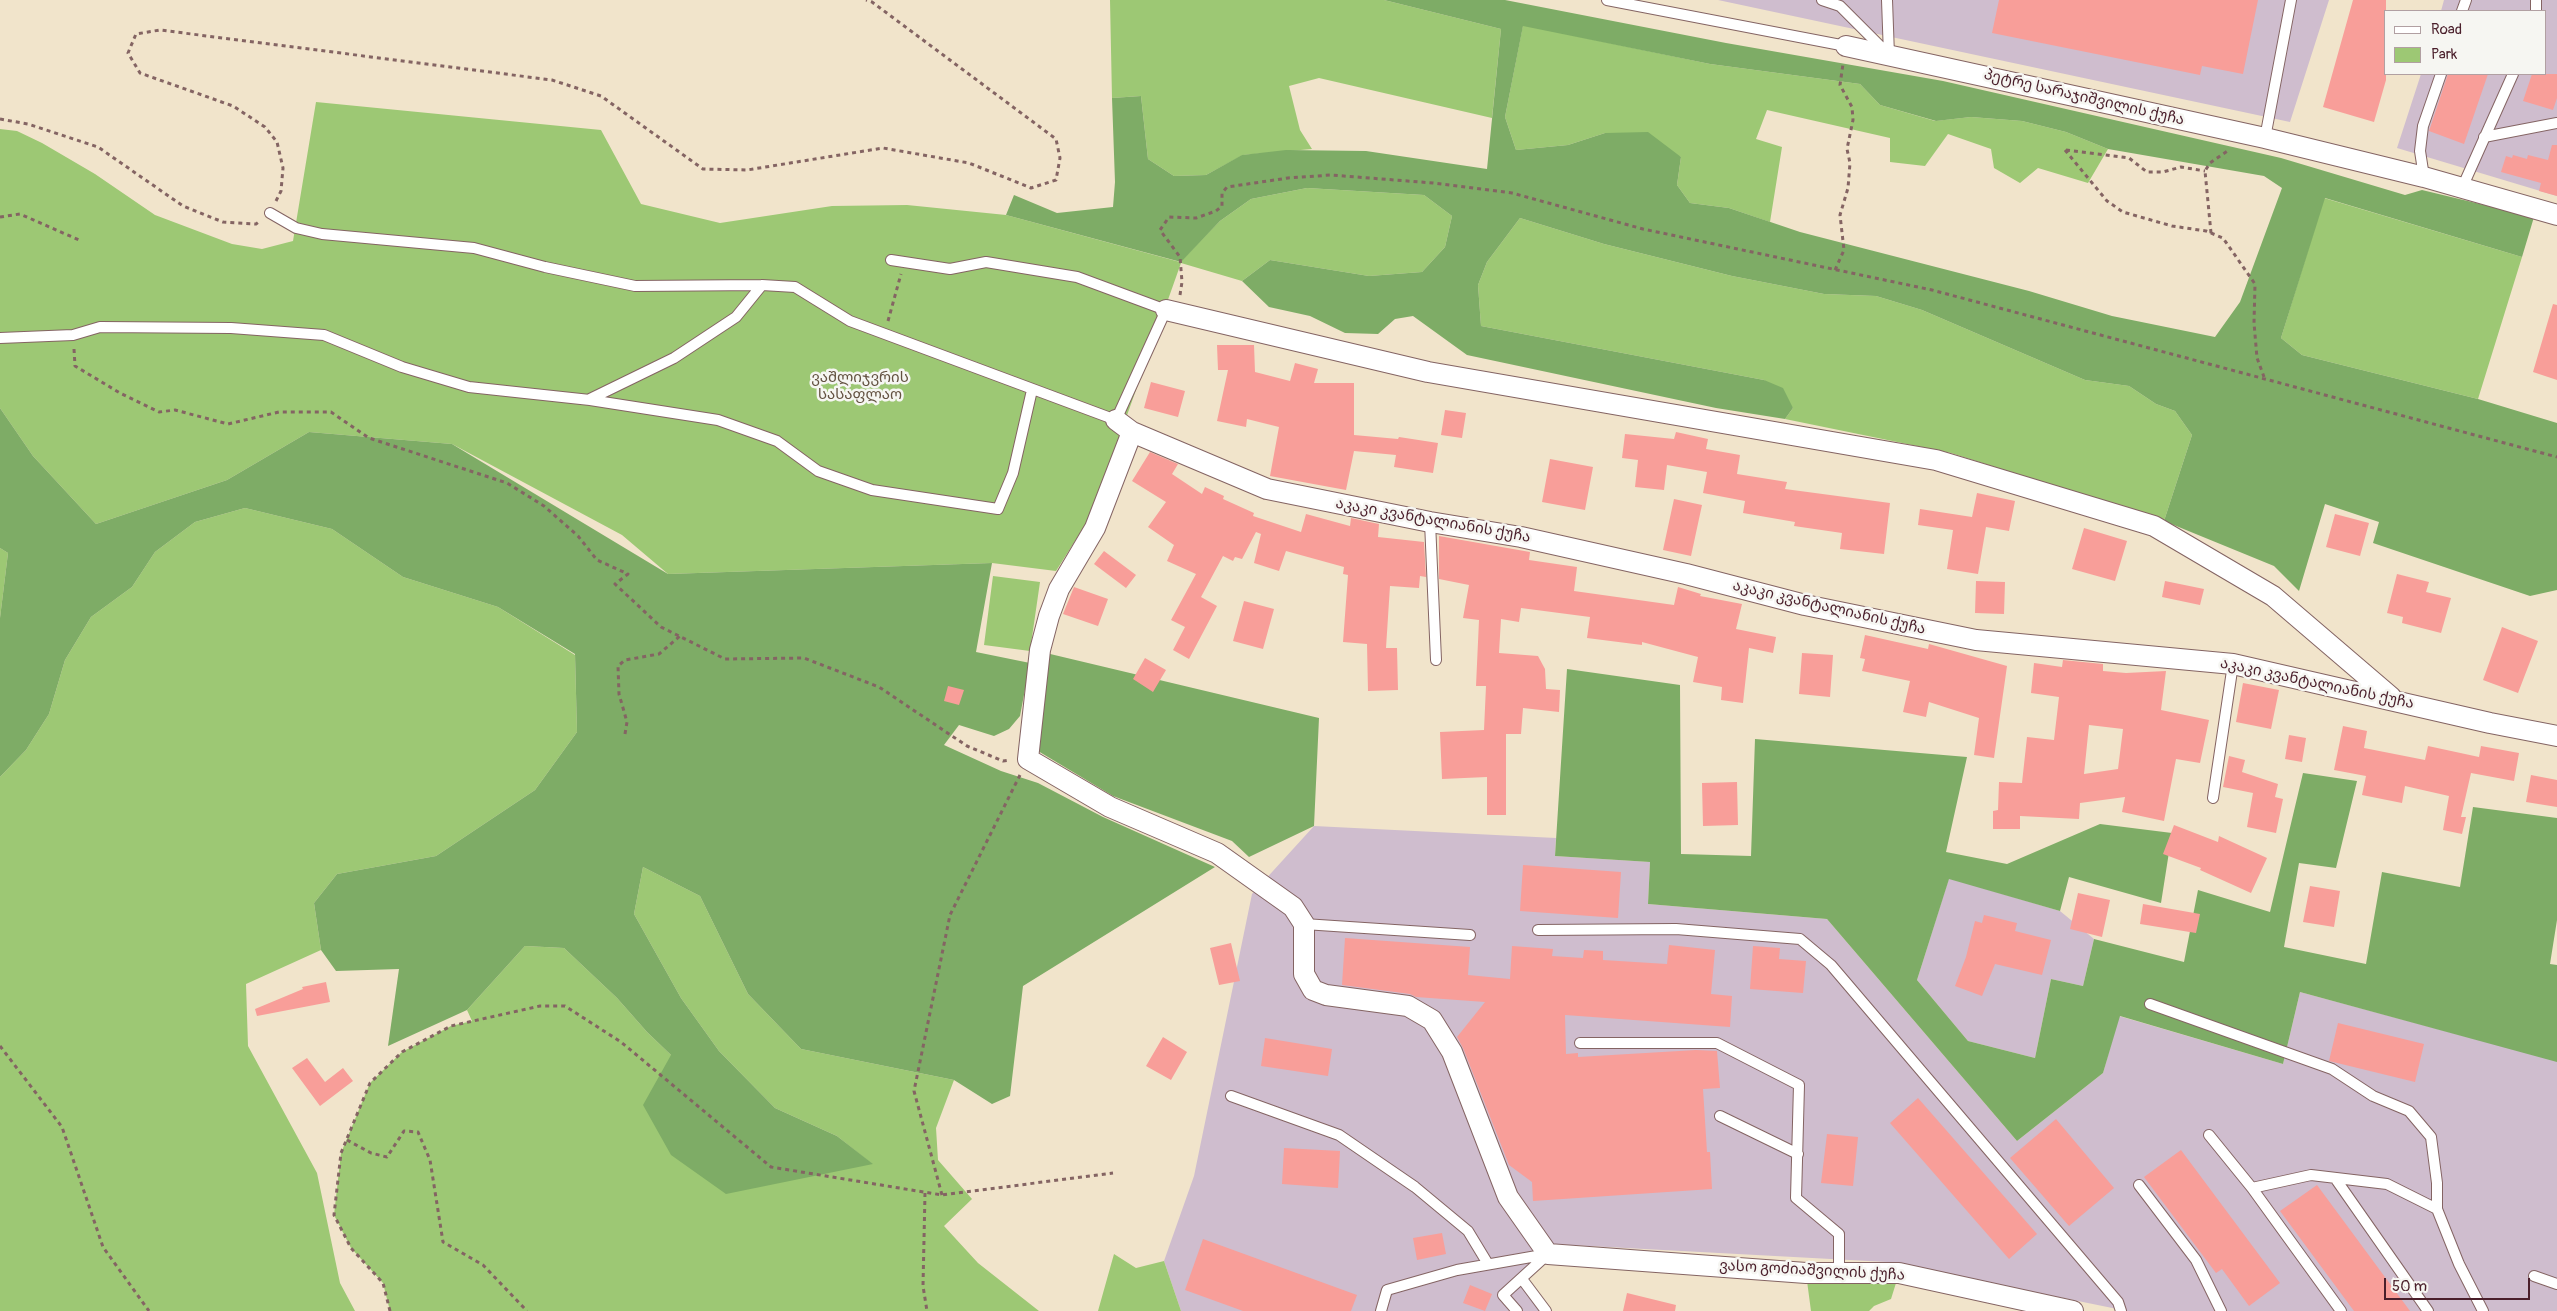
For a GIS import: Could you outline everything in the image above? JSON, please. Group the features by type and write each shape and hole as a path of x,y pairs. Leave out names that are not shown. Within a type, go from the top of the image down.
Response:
{"street":[{"name":"პეტრე სარაჯიშვილის ქუჩა","path":"1846,46 2265,138 2424,177 2557,215"},
{"path":"1172,311 1428,372 1936,460 2154,526 2273,596 2394,700"},
{"name":"აკაკი კვანტალიანის ქუჩა","path":"1116,420 1132,432 1267,489 1430,522 1521,537 1686,574 1805,605 1976,640 2234,664 2490,723 2557,736"},
{"path":"1132,432 1096,528 1059,589 1049,616 1040,650 1028,759 1110,807 1217,853 1293,907 1304,924 1304,974 1313,990 1326,996 1408,1006 1432,1020 1452,1052 1508,1197 1548,1254"},
{"name":"ვასო გოძიაშვილის ქუჩა","path":"1548,1254 1806,1273 1899,1273 2074,1311"}],"lane":[{"name":"პეტრე სარაჯიშვილის ქუჩა","path":"1607,0 1846,46"},
{"path":"1822,0 1840,6 1889,55"},
{"path":"1887,0 1889,55"},
{"path":"2265,138 2291,0"},
{"path":"2424,177 2420,151 2423,126 2441,75"},
{"path":"2462,188 2513,75"},
{"path":"2484,137 2557,123"},
{"path":"270,213 296,228 322,234 474,248 545,267 635,286 762,284 795,287 850,321 1116,420 1172,311 1077,277 986,262 950,269 891,260"},
{"path":"590,400 674,358 736,317 762,284"},
{"path":"0,338 73,335 100,327 231,328 324,335 402,367 468,388 590,400 718,420 776,441 818,471 872,490 998,509 1013,473 1032,390"},
{"path":"1430,522 1436,660"},
{"path":"2214,798 2234,664"},
{"path":"1304,924 1470,935"},
{"path":"1538,930 1676,929 1800,940 1831,964 2118,1302 2121,1311"},
{"path":"2150,1004 2332,1069 2373,1096 2409,1111 2431,1137 2437,1183 2437,1209 2459,1264 2483,1311"},
{"path":"1580,1043 1717,1043 1799,1085 1796,1198 1839,1234 1839,1272"},
{"path":"1231,1096 1339,1134 1415,1187 1468,1231 1488,1264"},
{"path":"1720,1116 1798,1154"},
{"path":"2209,1134 2252,1188 2341,1311"},
{"path":"2252,1188 2310,1175 2387,1184 2437,1209"},
{"path":"2335,1178 2428,1311"},
{"path":"2139,1185 2196,1260 2221,1311"},
{"path":"1381,1311 1387,1290 1457,1270 1548,1254"},
{"path":"1517,1311 1503,1295 1522,1280 1548,1254"},
{"path":"2534,1276 2557,1284"},
{"path":"1522,1280 1546,1311"}],"path":[{"path":"0,119 28,124 98,147 184,206 224,222 256,224 270,213 281,191 283,168 277,142 265,127 234,106 140,72 128,53 136,34 160,30 552,80 601,96 703,169 747,170 883,148 969,163 1031,188 1056,180 1060,158 1056,139 872,2 866,0"},
{"path":"1835,270 1844,250 1840,215 1848,188 1850,163 1848,149 1853,120 1852,107 1840,85 1846,46"},
{"path":"2211,233 2205,171 2210,163 2224,155 2246,134"},
{"path":"2205,171 2181,167 2163,172 2147,172 2129,158 2065,150 2107,201 2123,212 2147,220 2211,233 2223,238 2256,284 2254,323 2257,358 2264,378"},
{"path":"1172,311 1182,282 1180,256 1160,230 1169,218 1196,218 1216,211 1222,206 1222,193 1227,187 1288,178 1331,176 1433,183 1512,193 1643,228 1932,290 2557,457"},
{"path":"0,217 20,214 79,240"},
{"path":"884,334 903,262"},
{"path":"73,335 75,366 120,393 159,412 175,410 228,424 279,412 331,412 369,438 507,483 544,506 578,536 596,560 628,574 615,584 661,627 725,659 804,658 879,687 967,746 1002,761 1028,759"},
{"path":"625,734 627,722 619,694 618,666 625,660 659,654 680,636"},
{"path":"942,1195 914,1091 950,915 1028,759"},
{"path":"390,1311 383,1283 351,1248 334,1215 341,1153 370,1083 402,1052 452,1026 540,1006 565,1006 621,1042 771,1168 942,1195 1114,1173"},
{"path":"0,1046 62,1127 104,1247 149,1311"},
{"path":"347,1140 372,1153 387,1157 404,1131 418,1132 430,1160 443,1242 483,1265 527,1311"},
{"path":"925,1192 923,1286 927,1311"}],"shaded area":[{"path":"1718,0 2329,0 2290,122"},
{"path":"2444,0 2557,0 2557,196 2397,148 2421,75 2547,75 2547,10 2441,10"},
{"path":"1314,826 1556,838 1555,856 1650,862 1648,904 1827,919 2017,1141 2103,1073 2119,1016 2283,1064 2300,992 2557,1061 2557,1311 2127,1311 1887,1262 1551,1244 1548,1254 1523,1279 1546,1311 1181,1311 1164,1261 1194,1176 1252,894"},
{"path":"1949,878 2060,911 2094,939 2083,986 2051,979 2035,1058 1968,1041 1917,980"}],"green space":[{"path":"1110,0 1384,0 1501,29 1492,118 1319,78 1289,86 1300,130 1312,149 1243,155 1206,175 1174,176 1148,159 1141,96 1112,98"},
{"path":"1384,0 1505,0 1726,43 1943,81 2281,158 2405,195 2422,190 2534,217 2522,257 2325,198 2281,338 2302,355 2478,399 2557,423 2557,590 2530,596 2373,543 2379,522 2325,504 2299,591 2274,566 2164,521 2192,435 2175,411 2156,404 2129,386 2085,380 1922,310 1876,296 1824,294 1732,276 1604,244 1520,218 1487,262 1478,285 1481,326 1764,380 1783,388 1793,408 1785,419 1716,408 1467,355 1413,316 1395,319 1378,334 1345,333 1310,316 1269,307 1242,281 1270,260 1369,276 1422,272 1445,247 1452,216 1424,195 1307,188 1251,199 1220,221 1181,262 1006,215 1014,195 1057,213 1113,207 1115,182 1112,98 1141,96 1148,159 1174,176 1206,175 1242,155 1286,150 1366,151 1487,169 1501,29","holes":["1523,26 1710,64 1860,84 1880,105 1936,121 1971,117 2022,121 2066,132 2108,149 2264,176 2282,188 2240,302 2215,337 2112,316 2029,291 1800,232 1729,208 1690,203 1677,185 1681,157 1648,132 1605,133 1568,145 1516,150 1505,117"]},
{"path":"1523,25 1710,64 1860,84 1880,105 1935,121 1971,117 2022,121 2066,132 2108,149 2088,183 2038,168 2020,183 1994,168 1991,149 1948,134 1925,166 1890,162 1890,138 1767,110 1756,139 1782,147 1770,222 1729,208 1690,203 1677,185 1681,157 1605,133 1568,145 1516,150 1505,117"},
{"name":"ვაშლიჯვრის სასაფლაო","path":"316,102 601,130 641,204 720,223 832,206 907,205 1006,215 1180,262 1220,221 1251,199 1307,188 1424,195 1452,216 1445,247 1422,272 1369,276 1270,260 1242,281 1181,263 1092,514 1056,571 992,563 668,574 622,535 452,444 309,432 227,480 96,524 33,456 0,408 0,129 17,131 42,143 95,174 155,215 232,244 262,249 293,241"},
{"path":"2324,198 2522,257 2478,399 2302,355 2281,338"},
{"path":"1520,218 1604,244 1732,276 1824,294 1876,296 1922,310 2085,380 2129,386 2156,404 2175,411 2192,435 2164,521 1951,453 1785,419 1793,408 1764,380 1481,326 1478,285 1487,262"},
{"path":"0,408 33,456 96,524 227,480 309,432 452,444 668,574 992,563 976,652 1030,663 1020,716 1009,729 994,736 959,725 944,745 1001,771 1038,783 1103,817 1215,867 1023,986 1010,1096 992,1104 954,1080 801,1049 748,994 700,896 643,867 634,914 681,998 719,1051 775,1108 837,1136 873,1164 726,1194 671,1155 643,1105 671,1055 647,1032 617,998 564,948 525,946 467,1010 388,1046 399,969 336,971 321,950 314,903 337,874 436,856 535,790 577,732 575,654 498,607 403,577 332,529 245,508 195,522 155,552 132,587 91,617 65,660 49,714 26,750 0,777 0,618 8,553 0,548"},
{"path":"245,508 332,529 403,577 498,607 575,655 577,732 535,790 436,856 337,874 314,903 321,950 246,984 248,1046 317,1173 340,1283 355,1311 0,1311 0,777 26,750 49,714 65,660 91,617 132,587 155,552 195,522"},
{"path":"0,548 8,553 0,618"},
{"path":"993,576 1040,582 1030,651 984,645"},
{"path":"1046,653 1319,718 1314,826 1249,857 1232,841 1113,796 1038,751"},
{"path":"1567,669 1680,685 1681,854 1751,856 1755,739 1967,757 1946,852 2007,864 2100,824 2172,833 2161,903 2069,877 2060,911 1949,879 1917,980 1968,1041 2035,1058 2051,979 2083,986 2094,939 2184,962 2198,890 2270,912 2303,773 2357,781 2336,868 2299,863 2284,947 2366,964 2382,872 2460,887 2473,807 2557,818 2557,920 2550,964 2557,965 2557,1062 2300,992 2283,1064 2120,1016 2103,1073 2017,1141 1827,919 1648,904 1650,862 1555,856"},
{"path":"643,867 700,896 748,994 801,1049 954,1080 936,1128 938,1160 972,1199 944,1226 978,1263 1039,1311 390,1311 383,1283 351,1248 334,1215 341,1153 370,1083 402,1052 451,1026 472,1021 467,1010 525,946 564,948 617,998 647,1032 671,1055 872,1164 837,1136 775,1108 719,1051 681,998 634,914"},
{"path":"1114,1254 1136,1268 1164,1261 1181,1311 1098,1311"},
{"path":"1807,1281 1896,1283 1891,1299 1874,1306 1869,1311 1811,1311"}],"building":[{"path":"1999,0 2258,0 2243,74 2202,66 2200,75 1992,33"},
{"path":"2353,0 2386,0 2386,10 2384,10 2384,75 2386,75 2386,80 2374,122 2323,107"},
{"path":"2557,74 2557,98 2553,110 2523,101 2532,75"},
{"path":"2448,75 2488,75 2464,144 2429,131"},
{"path":"2552,145 2557,145 2557,196 2539,191 2541,183 2501,172 2506,156 2512,158 2513,155 2527,159 2528,155 2548,160"},
{"path":"2553,304 2557,305 2557,380 2533,372"},
{"path":"1217,345 1254,345 1255,372 1290,381 1295,363 1318,369 1314,383 1354,383 1354,435 1398,439 1399,437 1438,443 1433,473 1394,467 1396,455 1354,451 1346,490 1270,476 1279,427 1247,419 1246,427 1217,421 1228,370 1218,370"},
{"path":"1151,382 1185,391 1178,417 1144,408"},
{"path":"1445,410 1466,413 1462,438 1441,435"},
{"path":"1676,432 1708,439 1706,449 1740,455 1737,474 1787,482 1785,489 1890,503 1884,554 1840,549 1842,533 1794,526 1795,522 1743,513 1745,501 1703,493 1707,472 1667,465 1664,490 1635,487 1638,460 1622,458 1625,434 1674,439"},
{"path":"1150,452 1178,464 1172,474 1202,494 1205,487 1224,496 1223,499 1254,513 1253,516 1301,532 1306,514 1350,526 1351,518 1379,524 1378,537 1424,542 1426,577 1420,576 1419,588 1390,586 1386,648 1397,648 1398,690 1368,691 1367,644 1343,642 1348,575 1343,574 1344,567 1286,551 1279,571 1254,563 1261,534 1256,532 1242,559 1235,557 1233,561 1223,556 1201,597 1217,606 1189,659 1173,650 1185,627 1171,620 1196,574 1167,561 1174,545 1148,527 1166,502 1132,481"},
{"path":"1550,459 1593,467 1585,510 1542,502"},
{"path":"1977,493 2015,501 2009,531 1986,527 1978,574 1947,569 1953,530 1918,525 1920,509 1972,517"},
{"path":"1674,499 1702,505 1691,556 1663,550"},
{"path":"2335,514 2369,523 2360,556 2326,547"},
{"path":"2084,528 2127,541 2115,581 2072,569"},
{"path":"1439,536 1530,552 1529,560 1577,567 1574,591 1674,605 1678,587 1701,594 1700,596 1742,604 1736,629 1776,637 1773,653 1749,648 1743,703 1721,700 1722,687 1693,682 1698,657 1642,642 1642,645 1587,638 1590,617 1521,608 1519,622 1501,619 1499,653 1538,656 1545,669 1546,689 1560,690 1559,712 1523,708 1521,734 1506,734 1506,815 1487,815 1487,777 1442,779 1440,732 1484,730 1486,686 1476,686 1479,620 1463,618 1469,585 1439,579"},
{"path":"1104,551 1136,575 1126,588 1094,564"},
{"path":"2397,574 2429,582 2426,592 2451,598 2441,633 2402,623 2403,617 2387,613"},
{"path":"1976,581 2005,582 2004,614 1975,613"},
{"path":"2165,581 2204,589 2200,605 2162,597"},
{"path":"1074,587 1108,599 1098,626 1063,614"},
{"path":"1244,601 1274,609 1263,649 1233,641"},
{"path":"2502,627 2538,641 2518,693 2483,680"},
{"path":"1865,635 1928,649 1929,644 2007,666 1994,758 1974,755 1979,718 1929,702 1926,717 1903,712 1910,681 1862,671 1865,659 1860,658"},
{"path":"1802,653 1833,655 1830,697 1799,694"},
{"path":"1145,658 1166,670 1153,692 1133,679"},
{"path":"2063,660 2103,664 2103,671 2126,673 2166,671 2161,710 2209,720 2200,763 2176,759 2164,821 2122,812 2125,797 2080,803 2079,819 2020,816 2020,829 1993,829 1993,811 1998,810 1999,782 2022,783 2027,737 2054,740 2059,697 2031,693 2034,663 2062,667","holes":["2089,725 2123,729 2118,769 2084,774"]},
{"path":"2243,683 2279,690 2271,729 2236,722"},
{"path":"948,686 964,690 959,705 944,701"},
{"path":"2343,726 2367,731 2364,748 2425,760 2428,746 2479,757 2481,746 2519,753 2514,781 2471,773 2461,817 2466,817 2462,834 2443,830 2449,796 2405,786 2402,803 2362,795 2366,776 2334,770"},
{"path":"2289,735 2306,738 2302,762 2285,759"},
{"path":"2229,756 2245,760 2242,772 2278,784 2275,797 2283,799 2276,833 2247,827 2253,793 2223,787"},
{"path":"2531,775 2557,780 2557,807 2526,802"},
{"path":"1737,782 1738,825 1703,826 1702,783"},
{"path":"2174,825 2218,842 2219,836 2267,858 2251,893 2200,870 2201,868 2163,854"},
{"path":"1523,865 1621,872 1618,918 1520,911"},
{"path":"2310,886 2340,891 2334,927 2303,922"},
{"path":"2078,893 2110,900 2102,937 2070,929"},
{"path":"2143,904 2200,914 2196,933 2140,924"},
{"path":"1984,915 2017,923 2015,931 2051,940 2042,975 1995,964 1982,996 1955,986 1966,957 1975,921 1982,923"},
{"path":"1345,938 1470,947 1468,975 1510,979 1512,946 1553,949 1552,956 1583,958 1584,950 1603,951 1603,960 1667,964 1669,945 1715,950 1711,994 1732,996 1730,1027 1565,1015 1566,1054 1578,1053 1578,1057 1696,1050 1717,1051 1720,1088 1703,1089 1707,1152 1710,1152 1712,1189 1533,1201 1532,1182 1509,1165 1457,1037 1485,1002 1416,997 1410,994 1342,985"},
{"path":"1231,943 1240,981 1219,985 1210,948"},
{"path":"1753,946 1780,948 1779,959 1806,961 1803,993 1750,989"},
{"path":"326,982 330,1002 257,1016 255,1009 303,989 302,987"},
{"path":"2338,1023 2424,1044 2415,1082 2329,1061"},
{"path":"1163,1037 1187,1052 1171,1080 1146,1066"},
{"path":"1265,1038 1332,1049 1328,1076 1261,1066"},
{"path":"307,1058 325,1082 343,1068 353,1081 320,1106 292,1068"},
{"path":"1918,1098 2037,1234 2009,1259 1890,1123"},
{"path":"2056,1119 2114,1188 2069,1226 2010,1158"},
{"path":"1827,1134 1858,1137 1853,1186 1821,1183"},
{"path":"1284,1148 1340,1151 1338,1188 1282,1184"},
{"path":"2181,1150 2280,1283 2249,1306 2222,1269 2216,1273 2144,1177"},
{"path":"2317,1185 2410,1311 2354,1311 2280,1211"},
{"path":"1442,1233 1446,1254 1417,1260 1413,1238"},
{"path":"1203,1239 1357,1295 1351,1311 1243,1311 1185,1290"},
{"path":"1470,1285 1492,1294 1485,1311 1463,1303"},
{"path":"1627,1293 1676,1305 1675,1311 1623,1311"}]}
